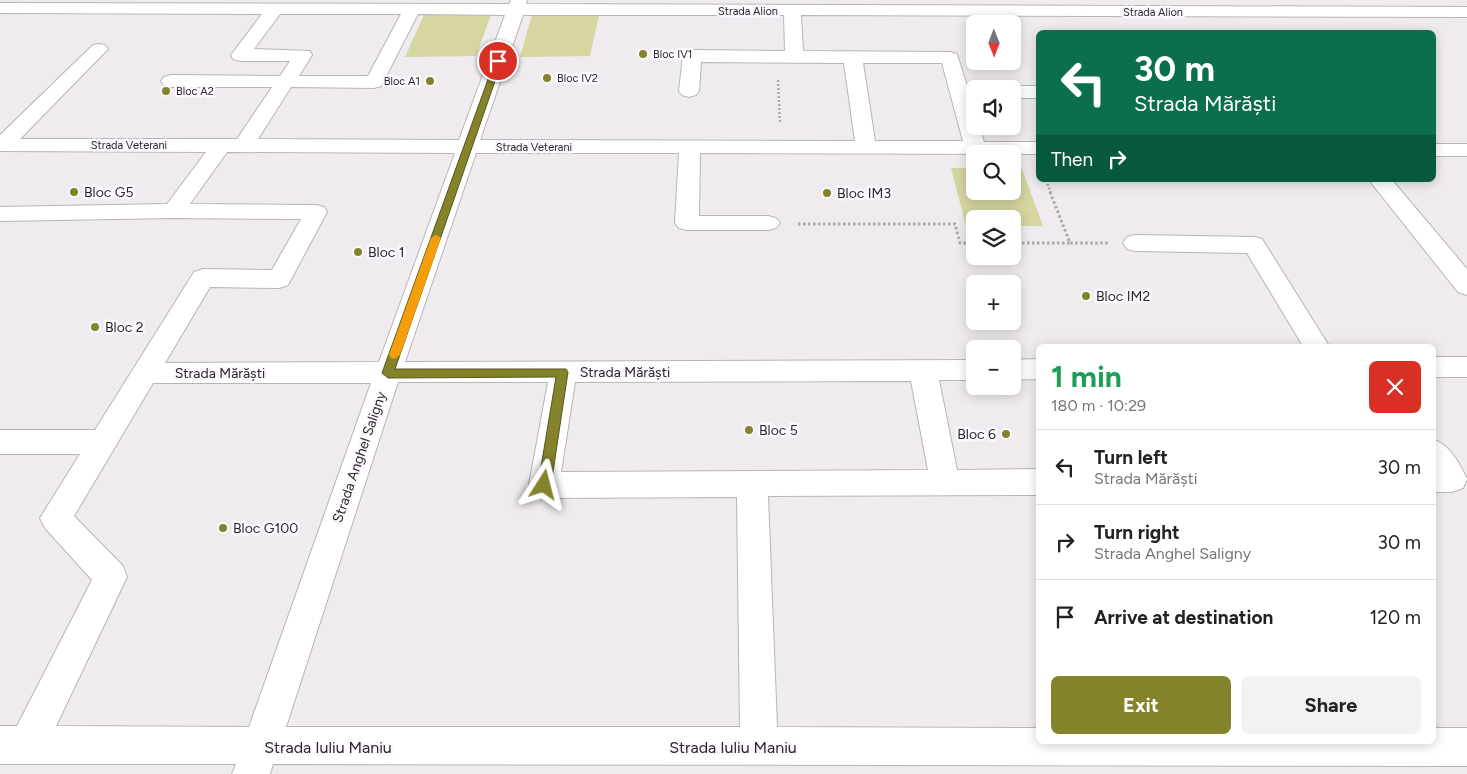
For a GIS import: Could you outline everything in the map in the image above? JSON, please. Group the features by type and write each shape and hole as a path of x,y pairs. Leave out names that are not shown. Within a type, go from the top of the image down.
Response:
{"street":[{"path":"1430,0 1443,12"},
{"name":"Strada Alion","path":"5,7 275,9 518,5 792,11 1467,12"},
{"name":"Strada Anghel Saligny","path":"255,761 388,373 518,5"},
{"path":"171,81 374,82 410,6"},
{"path":"173,211 232,146 285,82 303,56 240,55 275,9"},
{"path":"786,56 792,11"},
{"path":"4,149 99,49"},
{"path":"689,91 692,56 950,58 966,89"},
{"path":"853,57 866,148"},
{"path":"1021,92 1036,92"},
{"name":"Strada Veterani","path":"4,149 232,146 966,148"},
{"path":"690,147 687,224 768,224"},
{"name":"Strada Veterani","path":"1021,148 1036,148"},
{"path":"1436,150 1467,150"},
{"path":"1382,182 1467,286"},
{"path":"0,214 173,211 316,212 279,279 203,278 56,518 111,577 14,745"},
{"path":"1136,243 1254,245 1315,344"},
{"path":"1436,368 1467,367"},
{"path":"1021,370 1036,369"},
{"path":"923,370 945,482"},
{"name":"Strada Mărăști","path":"145,373 966,370"},
{"path":"562,372 544,485 1036,482"},
{"path":"0,442 102,442"},
{"path":"1436,455 1452,479 1436,479"},
{"path":"752,483 759,747"},
{"name":"Strada Iuliu Maniu","path":"14,745 255,761 759,747 1467,746"}],"path":[{"path":"781,147 786,56"},
{"path":"1047,182 1070,243"},
{"path":"768,224 955,224 960,243 966,243"},
{"path":"1021,243 1136,243"}],"green space":[{"path":"424,15 491,15 476,56 405,57"},
{"path":"532,15 599,15 590,56 520,57"},
{"path":"951,168 966,168 966,200 1021,200 1022,169 1043,226 1021,226 1021,210 966,210 966,226"}],"slow traffic":[{"path":"395,355 436,238"}],"place":[{"name":"Bloc IV1","path":"643,54"},
{"name":"Bloc IV2","path":"547,78"},
{"name":"Bloc A1","path":"430,81"},
{"name":"Bloc A2","path":"166,91"},
{"name":"Bloc G5","path":"74,192"},
{"name":"Bloc IM3","path":"827,193"},
{"name":"Bloc 1","path":"358,252"},
{"name":"Bloc IM2","path":"1086,296"},
{"name":"Bloc 2","path":"95,327"},
{"name":"Bloc 5","path":"749,430"},
{"name":"Bloc 6","path":"1006,434"},
{"name":"Bloc G100","path":"223,528"}],"route":[{"path":"498,61 388,373 562,372 544,485"}]}
